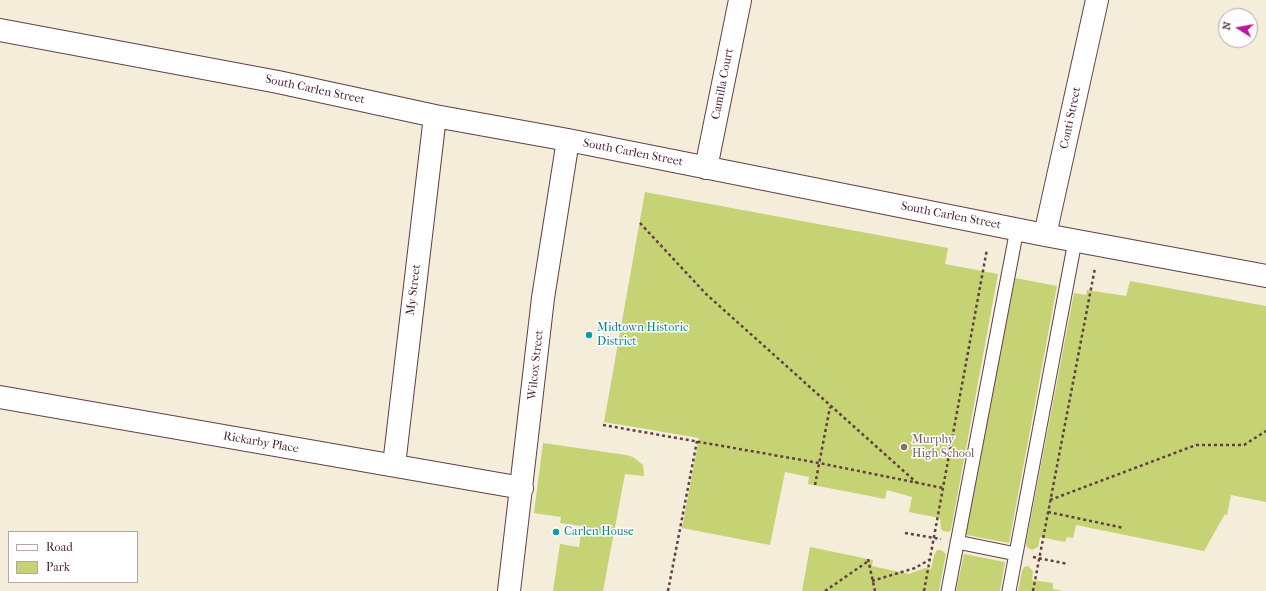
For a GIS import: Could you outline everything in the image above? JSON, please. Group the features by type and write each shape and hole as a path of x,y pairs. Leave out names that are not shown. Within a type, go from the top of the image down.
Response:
{"street":[{"name":"Camilla Court","path":"706,168 740,0"},
{"name":"Conti Street","path":"1045,235 1097,0"},
{"name":"South Carlen Street","path":"0,30 278,82 435,116 568,140 1075,241 1266,276"},
{"name":"My Street","path":"394,464 435,116"},
{"name":"Wilcox Street","path":"509,591 543,298 568,140"},
{"name":"Rickarby Place","path":"0,397 394,464 522,488"}],"lane":[{"path":"948,591 1017,229"},
{"path":"1009,591 1075,241"},
{"path":"957,542 1016,554"}],"path":[{"path":"640,223 706,294 917,483"},
{"path":"924,591 987,249"},
{"path":"1033,591 1094,268"},
{"path":"814,485 831,406"},
{"path":"603,425 819,463 943,488"},
{"path":"1050,500 1196,445 1244,445 1266,431"},
{"path":"668,591 696,441"},
{"path":"1048,512 1124,528"},
{"path":"905,533 957,542"},
{"path":"1016,554 1068,564"},
{"path":"825,591 867,560 875,591"},
{"path":"872,581 915,568 929,560"}],"green space":[{"path":"645,192 948,248 945,264 998,274 951,530 948,532 941,529 940,518 909,512 912,497 887,490 885,499 808,484 809,477 785,472 770,545 682,528 699,438 604,422"},
{"path":"1015,278 1057,286 1009,543 966,535"},
{"path":"1130,281 1266,306 1266,502 1231,495 1227,515 1225,514 1204,551 1076,525 1073,538 1067,537 1065,542 1040,537 1038,547 1032,550 1027,547 1026,543 1074,293 1086,295 1087,290 1126,296"},
{"path":"543,443 626,455 633,457 643,465 644,476 625,474 603,591 553,591 560,544 579,547 582,526 560,523 561,517 534,513"},
{"path":"810,547 873,560 872,566 909,574 925,568 931,569 934,555 937,550 941,550 946,554 939,591 802,591"},
{"path":"964,554 1005,562 1000,591 956,591"},
{"path":"1028,566 1033,571 1032,580 1053,583 1053,589 1063,591 1018,591 1022,571 1024,567"}],"place":[{"name":"Midtown Historic District","path":"589,335"},
{"name":"Murphy High School","path":"904,447"},
{"name":"Carlen House","path":"556,532"}]}
